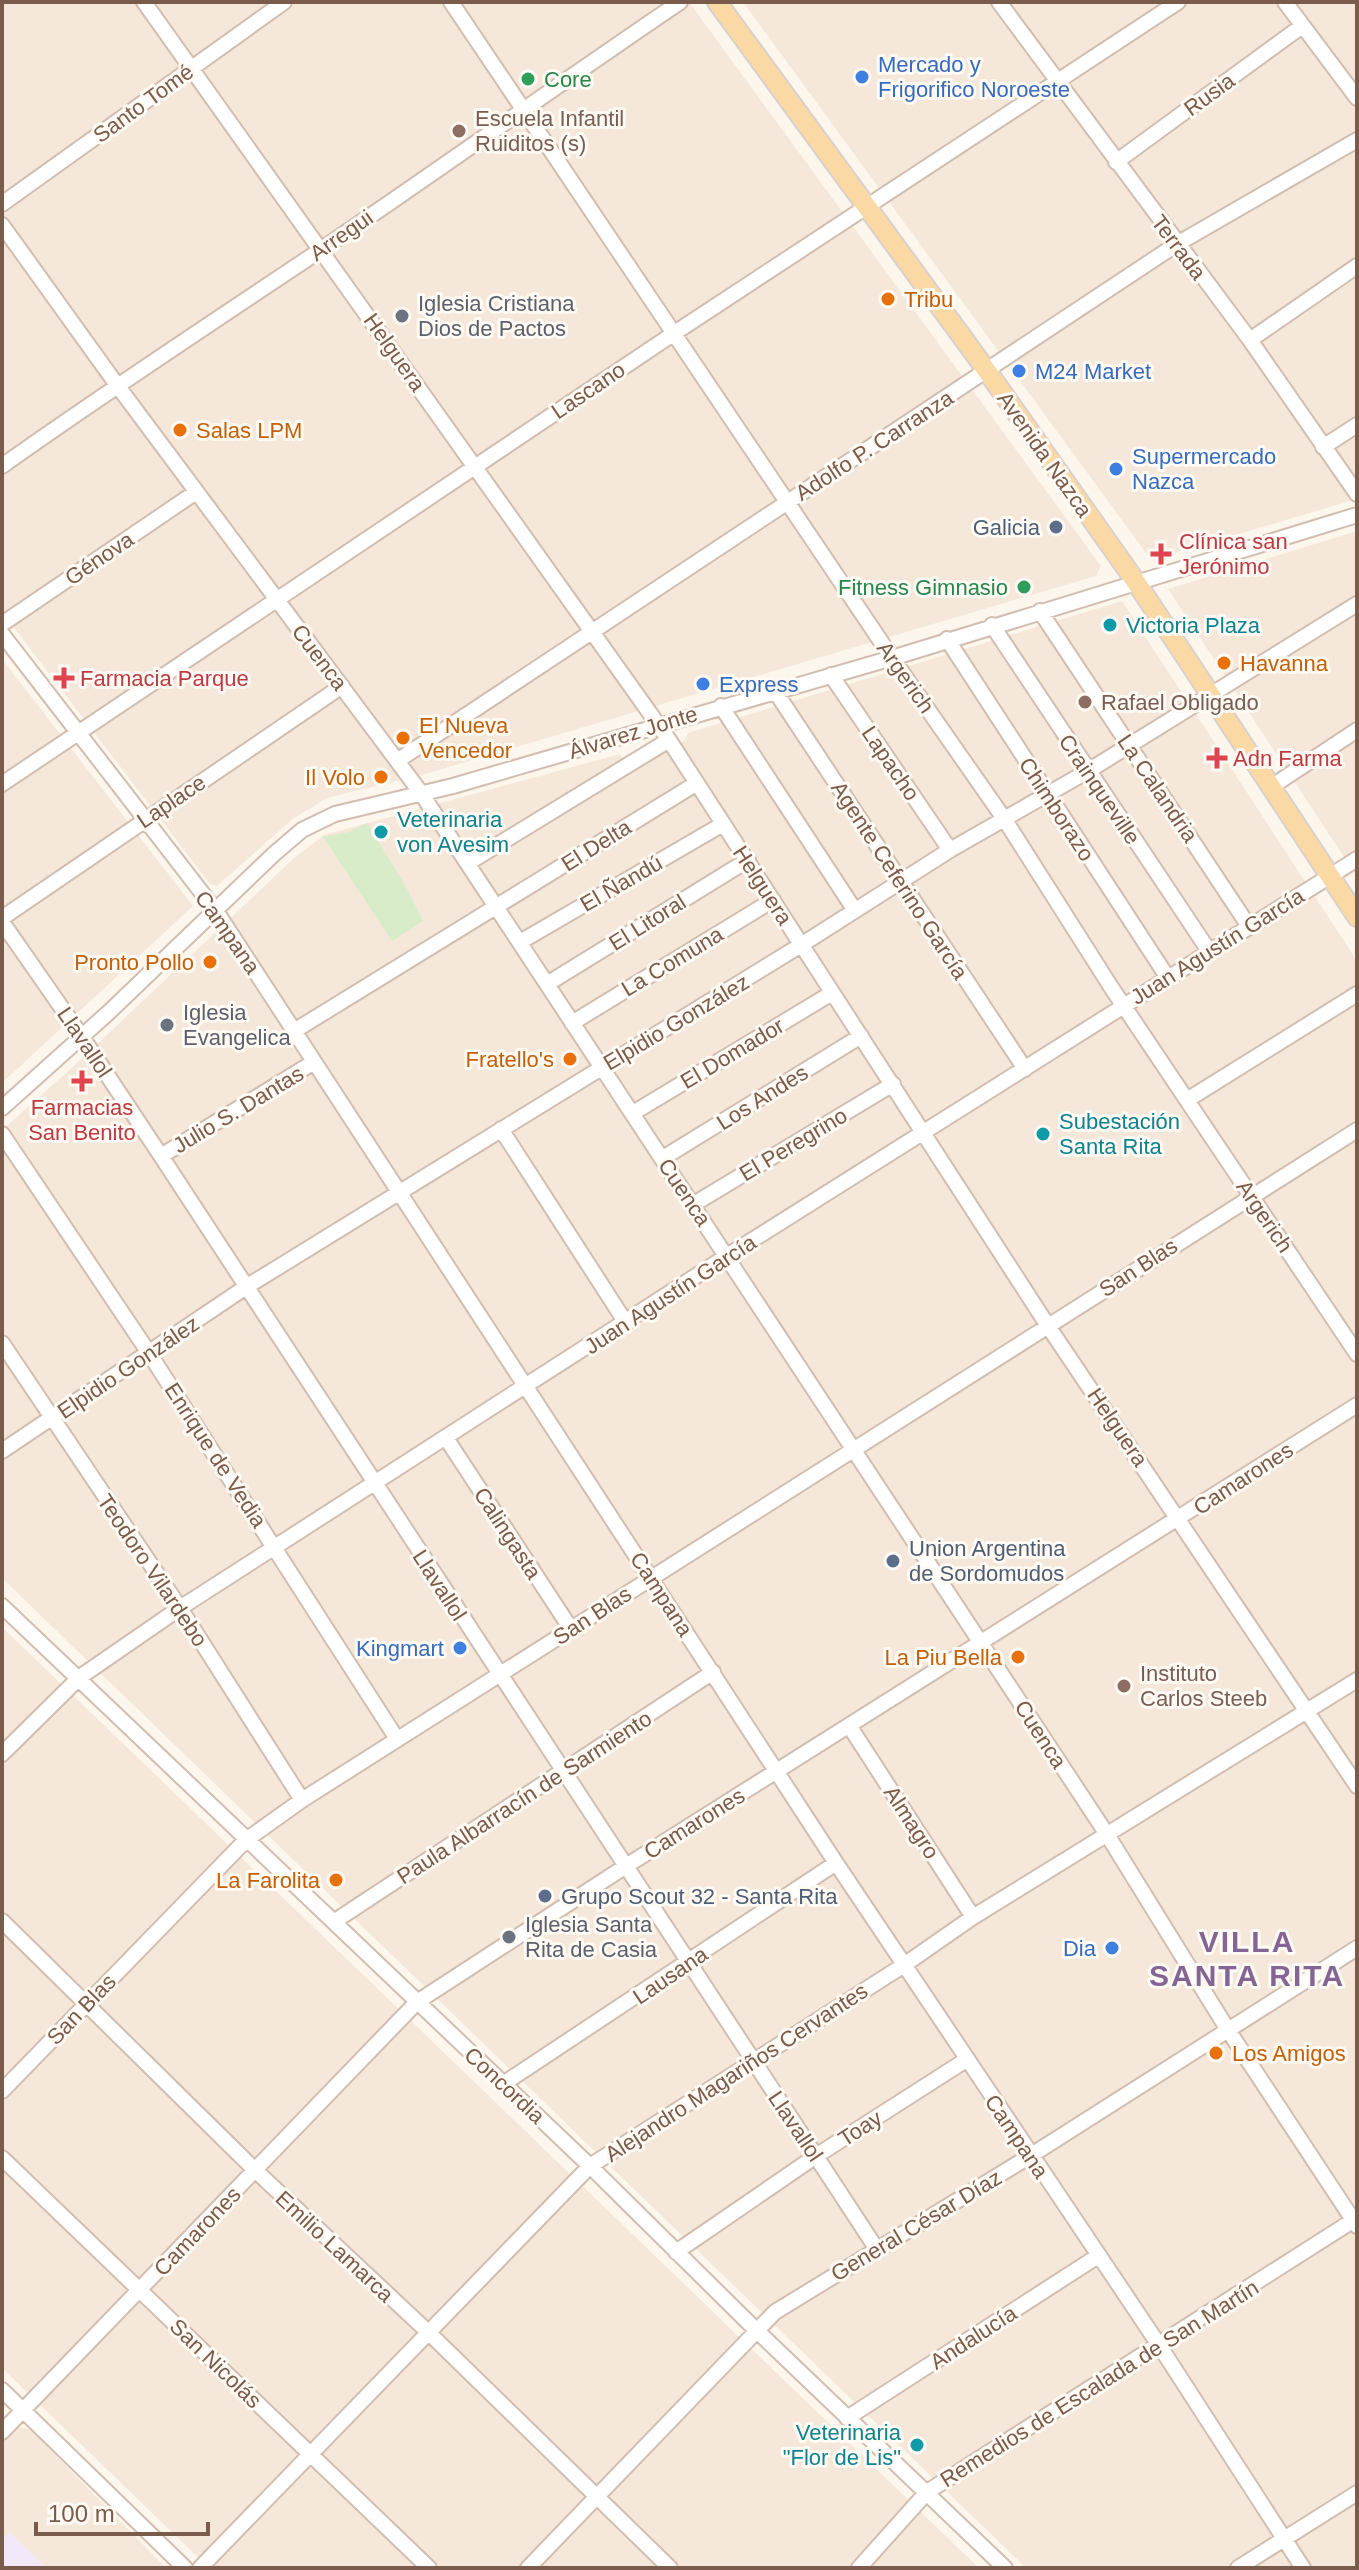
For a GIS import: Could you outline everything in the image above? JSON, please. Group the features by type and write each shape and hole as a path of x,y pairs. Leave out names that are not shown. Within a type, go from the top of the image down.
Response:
{"main road":[{"name":"Avenida Nazca","path":"717,2 987,371 1136,582 1357,917"}],"street":[{"name":"Helguera","path":"144,2 669,740 925,1131 1048,1326 1357,1786"},
{"name":"Santo Tomé","path":"2,204 284,2"},
{"name":"Argerich","path":"451,2 892,658 1005,820 1123,1005 1357,1354"},
{"name":"Arregui","path":"2,466 680,2"},
{"name":"Terrada","path":"999,2 1250,340 1357,494"},
{"name":"Lascano","path":"2,784 673,334 1178,2"},
{"path":"1285,2 1357,98"},
{"name":"Rusia","path":"1116,162 1302,26"},
{"name":"Adolfo P. Carranza","path":"397,761 1177,244 1357,140"},
{"name":"Cuenca","path":"2,225 117,385 421,793 855,1449 1108,1836 1228,2030 1356,2222"},
{"path":"1250,340 1357,266"},
{"path":"1323,447 1357,425"},
{"name":"Génova","path":"2,624 196,492"},
{"name":"Álvarez Jonte","path":"2,1108 82,1037 274,854 313,823 339,813 453,786 892,658 1357,515"},
{"name":"Elpidio González","path":"2,1451 246,1287 801,945 854,909 1088,771 1357,604"},
{"name":"La Calandria","path":"1040,611 1248,925"},
{"name":"Crainqueville","path":"992,625 1209,951"},
{"name":"Campana","path":"2,634 216,911 836,1863 1159,2345 1303,2568"},
{"name":"Chimborazo","path":"947,639 1168,978"},
{"name":"Lapacho","path":"831,675 950,850"},
{"name":"Laplace","path":"2,920 144,819 342,686"},
{"name":"Agente Ceferino García","path":"775,691 1025,1069"},
{"path":"721,706 854,909"},
{"path":"1271,787 1357,730"},
{"path":"468,863 669,740"},
{"name":"El Delta","path":"294,1031 697,783"},
{"name":"El Ñandú","path":"520,942 723,824"},
{"name":"Juan Agustín García","path":"2,1754 80,1677 180,1608 727,1256 1357,859"},
{"name":"El Litoral","path":"547,984 748,860"},
{"name":"La Comuna","path":"572,1023 773,900"},
{"name":"Llavallol","path":"2,920 161,1156 876,2248"},
{"name":"El Domador","path":"633,1113 832,993"},
{"path":"1187,1100 1357,994"},
{"name":"Los Andes","path":"663,1158 861,1036"},
{"name":"Julio S. Dantas","path":"161,1156 314,1062"},
{"name":"El Peregrino","path":"694,1204 893,1084"},
{"path":"501,1129 626,1323"},
{"name":"San Blas","path":"2,2091 246,1840 302,1800 1357,1130"},
{"name":"Enrique de Vedia","path":"2,1134 149,1353 397,1739"},
{"name":"Teodoro Vilardebo","path":"2,1343 180,1608 302,1800"},
{"name":"Camarones","path":"2,2432 417,2002 626,1866 1357,1405"},
{"name":"Calingasta","path":"446,1438 571,1629"},
{"name":"Concordia","path":"2,1606 335,1921 1005,2568"},
{"name":"Paula Albarracín de Sarmiento","path":"335,1921 713,1672"},
{"name":"Alejandro Magariños Cervantes","path":"200,2568 590,2166 904,1965 973,1917 1357,1680"},
{"name":"Almagro","path":"850,1727 973,1917"},
{"name":"Lausana","path":"503,2084 836,1863"},
{"name":"Emilio Lamarca","path":"2,1921 255,2170 428,2332 670,2568"},
{"name":"General César Díaz","path":"528,2568 775,2312 1030,2156 1357,1948"},
{"name":"Toay","path":"676,2252 816,2156 966,2060"},
{"name":"San Nicolás","path":"2,2158 429,2568"},
{"name":"Remedios de Escalada de San Martín","path":"859,2568 927,2492 1356,2222"},
{"name":"Andalucía","path":"847,2418 1098,2256"},
{"path":"2,2390 185,2568"},
{"path":"1238,2568 1357,2493"}],"shaded area":[{"path":"2,2 689,2 1101,566 1096,576 425,774 327,798 294,818 217,886 210,884 2,612"},
{"path":"743,2 1357,2 1357,499 1151,560"},
{"path":"1357,531 1357,877 1168,589"},
{"path":"1122,601 1357,961 1357,2568 1026,2568 2,1578 2,1130 293,859 324,835 620,754 629,774 685,740 688,733"},
{"path":"2,659 193,906 2,1083"},
{"path":"2,1627 979,2568 209,2568 2,2368"},
{"path":"17,2427 30,2429 166,2568 2,2568 2,2440"},
{"path":"9,2532 47,2568 2,2568 2,2539"}],"green space":[{"path":"367,823 423,921 392,941 323,837 349,832"}],"place":[{"name":"Mercado y Frigorifico Noroeste","path":"862,77"},
{"name":"Core","path":"528,79"},
{"name":"Escuela Infantil Ruiditos (s)","path":"459,131"},
{"name":"Tribu","path":"888,299"},
{"name":"Iglesia Cristiana Dios de Pactos","path":"402,316"},
{"name":"M24 Market","path":"1019,371"},
{"name":"Salas LPM","path":"180,430"},
{"name":"Supermercado Nazca","path":"1116,469"},
{"name":"Galicia","path":"1056,527"},
{"name":"Clínica san Jerónimo","path":"1161,554"},
{"name":"Fitness Gimnasio","path":"1024,587"},
{"name":"Victoria Plaza","path":"1110,625"},
{"name":"Havanna","path":"1224,663"},
{"name":"Farmacia Parque","path":"64,678"},
{"name":"Express","path":"703,684"},
{"name":"Rafael Obligado","path":"1085,702"},
{"name":"El Nueva Vencedor","path":"403,738"},
{"name":"Adn Farma","path":"1217,758"},
{"name":"Il Volo","path":"381,777"},
{"name":"Veterinaria von Avesim","path":"381,832"},
{"name":"Pronto Pollo","path":"210,962"},
{"name":"Iglesia Evangelica","path":"167,1025"},
{"name":"Fratello's","path":"570,1059"},
{"name":"Farmacias San Benito","path":"82,1081"},
{"name":"Subestación Santa Rita","path":"1043,1134"},
{"name":"Union Argentina de Sordomudos","path":"893,1561"},
{"name":"Kingmart","path":"460,1648"},
{"name":"La Piu Bella","path":"1018,1657"},
{"name":"Instituto Carlos Steeb","path":"1124,1686"},
{"name":"La Farolita","path":"336,1880"},
{"name":"Grupo Scout 32 - Santa Rita","path":"545,1896"},
{"name":"Iglesia Santa Rita de Casia","path":"509,1937"},
{"name":"Dia","path":"1112,1948"},
{"name":"Los Amigos","path":"1216,2053"},
{"name":"Veterinaria \"Flor de Lis\"","path":"917,2445"}],"district":[{"name":"VILLA SANTA RITA","path":"1247,1959"}]}
